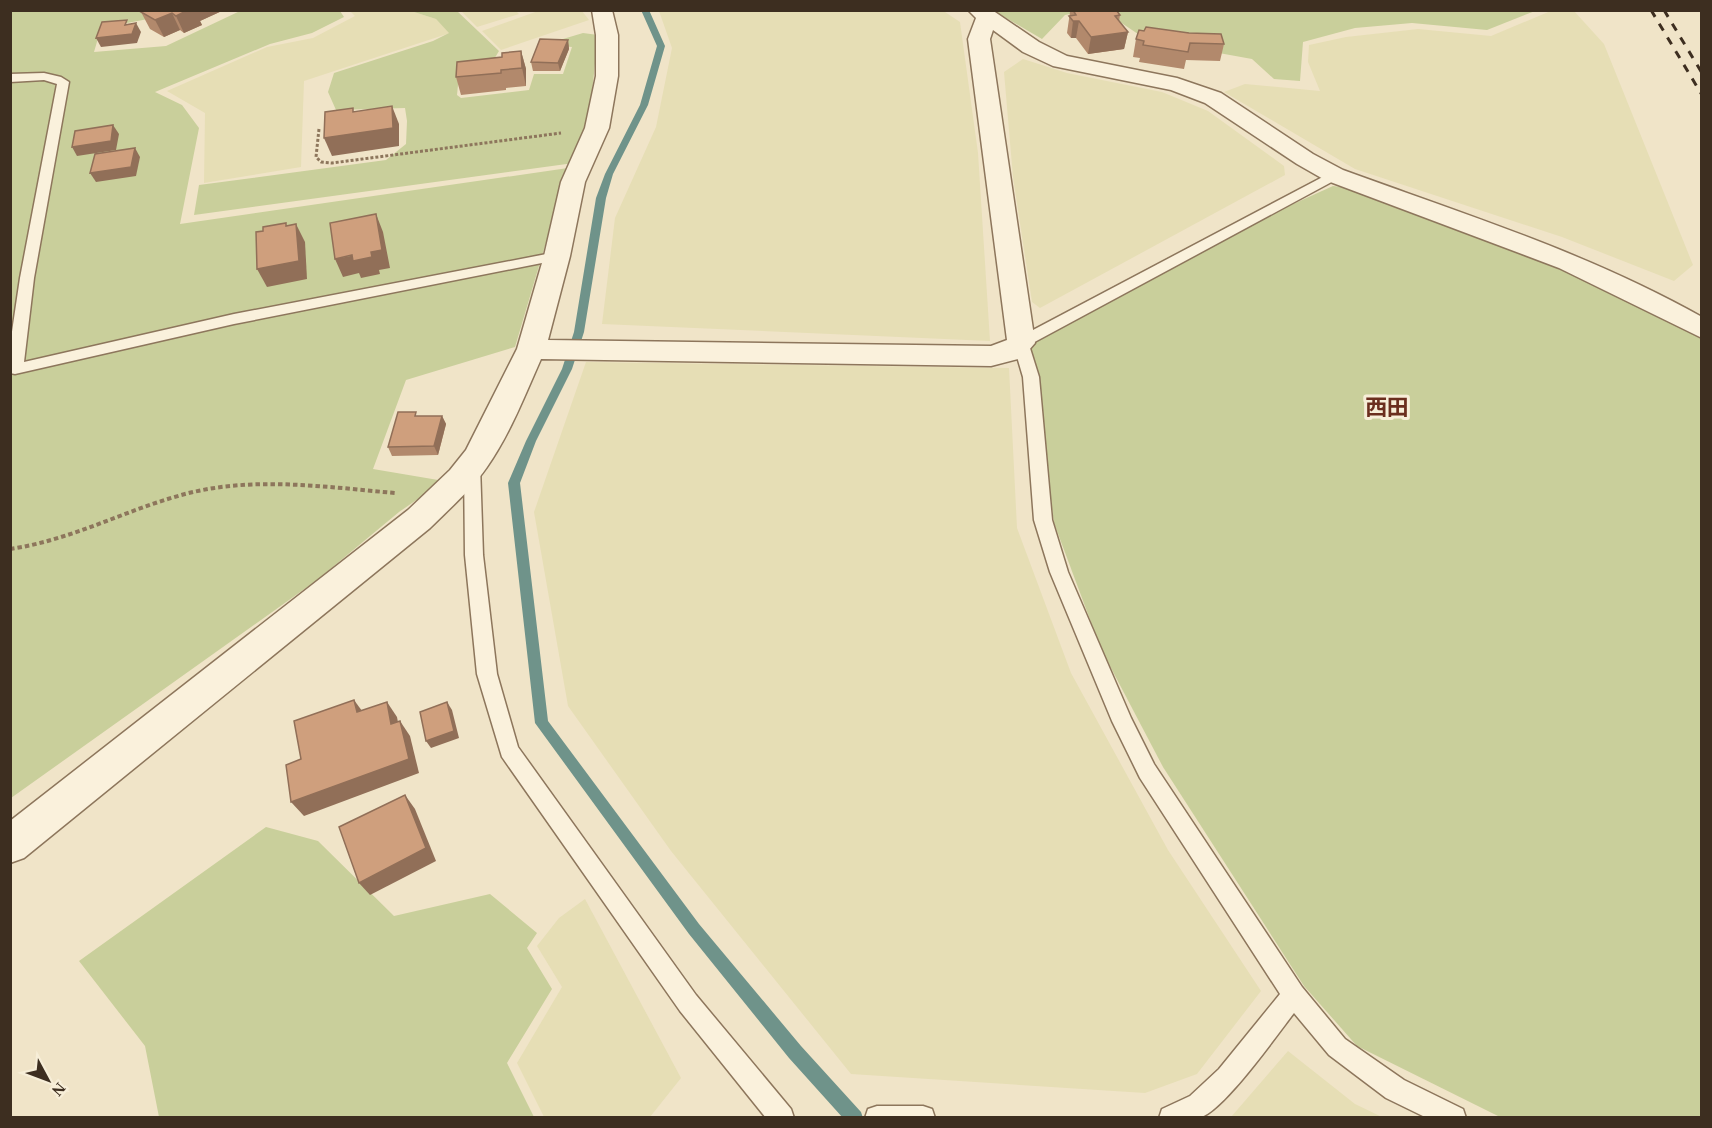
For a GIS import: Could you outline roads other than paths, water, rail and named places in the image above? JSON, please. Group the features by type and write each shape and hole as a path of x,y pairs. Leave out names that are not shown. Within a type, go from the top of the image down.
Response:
{"street":[{"path":"10,845 343,581 444,496 472,465 503,410 531,349 557,256 573,182 597,128 607,76 607,35 602,10"},
{"path":"531,349 991,356 1012,351 1021,343 979,39 982,14 1031,47 1061,61 1177,85 1213,98 1305,159 1334,175 1586,269 1649,298 1701,329"}],"lane":[{"path":"10,78 41,76 53,77 63,82 27,278 15,369 234,319 557,256"},
{"path":"1334,175 1021,343 1031,377 1043,520 1059,572 1122,721 1147,771 1294,995 1336,1047 1395,1089 1454,1118"},
{"path":"472,465 474,555 487,674 508,751 688,1003 782,1118"},
{"path":"1171,1118 1199,1105 1228,1078 1294,995"},
{"path":"877,1118 923,1118"}],"waterway":[{"path":"645,10 661,46 644,105 609,174 601,198 579,332 567,369 531,441 514,483 542,723 694,929 795,1052 855,1118"}],"railway":[{"path":"1651,10 1702,95"},
{"path":"1664,10 1702,73"}],"district":[{"name":"西田","path":"1387,407"}]}
